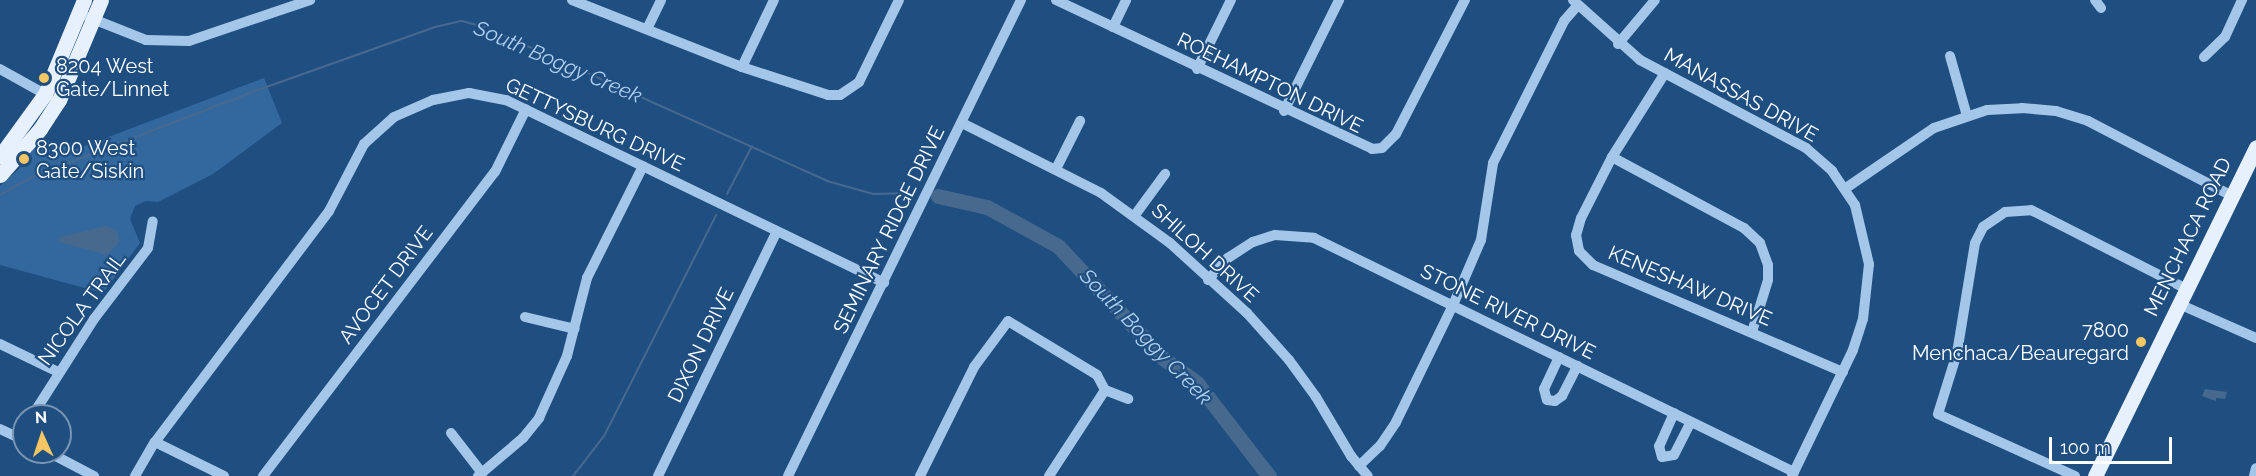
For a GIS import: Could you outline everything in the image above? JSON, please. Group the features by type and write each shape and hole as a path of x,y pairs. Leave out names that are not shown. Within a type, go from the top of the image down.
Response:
{"main road":[{"path":"0,156 45,94 85,11 100,0"},
{"path":"0,175 40,129 59,100 85,11"},
{"name":"MENCHACA ROAD","path":"2095,476 2256,147"}],"street":[{"path":"85,11 146,40 189,41 310,0"},
{"path":"572,0 813,93 840,94 859,82 899,0"},
{"path":"647,29 662,0"},
{"path":"742,67 774,0"},
{"name":"SEMINARY RIDGE DRIVE","path":"788,476 1021,0"},
{"name":"ROEHAMPTON DRIVE","path":"1056,0 1362,148 1382,148 1396,134 1465,0"},
{"path":"1113,27 1126,0"},
{"path":"1197,69 1231,0"},
{"path":"1284,111 1339,0"},
{"path":"1618,44 1655,0"},
{"path":"2204,57 2225,37 2242,0"},
{"path":"1359,466 1380,446 1396,422 1453,305 1481,240 1493,163 1564,21 1576,2"},
{"name":"MANASSAS DRIVE","path":"1576,2 1618,44 1665,73 1792,140 1819,159 1846,188 1864,231 1869,277 1860,328 1843,372 1793,474"},
{"path":"1950,56 1967,116"},
{"path":"0,69 45,94"},
{"name":"KENESHAW DRIVE","path":"1665,73 1612,157 1578,228 1577,243 1583,257 1593,265 1843,372"},
{"name":"GETTYSBURG DRIVE","path":"135,476 155,442 323,220 354,160 379,129 414,106 452,96 486,95 526,109 884,283"},
{"path":"1846,188 1927,132 1967,116 2022,108 2070,115 2099,126 2232,196"},
{"name":"AVOCET DRIVE","path":"263,476 495,172 526,109"},
{"path":"1056,169 1080,121"},
{"name":"SHILOH DRIVE","path":"962,123 1056,169 1135,215 1246,313 1289,360 1359,466 1368,476"},
{"path":"1612,157 1744,228 1760,243 1768,265 1768,280 1752,332"},
{"path":"451,433 480,474 523,438 539,418 562,369 575,329 587,278 643,166"},
{"path":"1135,215 1165,174"},
{"path":"2075,476 1938,414 1957,353 1975,243 1983,227 2005,212 2031,210 2187,289"},
{"name":"NICOLA TRAIL","path":"39,404 58,372 148,248 153,221"},
{"name":"DIXON DRIVE","path":"658,476 777,231"},
{"name":"STONE RIVER DRIVE","path":"1208,280 1244,246 1264,238 1290,234 1327,244 1674,413 1793,474"},
{"path":"2179,304 2256,338"},
{"path":"525,317 575,329"},
{"path":"920,476 974,367 1008,321 1097,375 1105,390 1128,399"},
{"path":"0,344 58,372"},
{"path":"1559,357 1544,388 1548,400 1555,401 1562,396 1577,366"},
{"path":"1048,476 1105,390"},
{"path":"1674,413 1659,446 1662,457 1674,455 1691,422"},
{"path":"155,442 224,476"},
{"path":"71,464 94,476"},
{"path":"2254,476 2256,468"}],"shaded area":[{"path":"264,78 282,123 213,174 158,202 146,201 135,206 130,219 140,243 103,293 0,265 0,186 19,169 41,138 74,150"},
{"path":"106,226 117,231 119,242 107,255 59,242 60,237"},
{"path":"2205,389 2227,392 2225,399 2216,398 2216,401 2202,396"}],"waterway":[{"name":"South Boggy Creek","path":"0,195 32,177 258,90 435,27 462,21 485,27 827,181 873,194 915,193"},
{"path":"727,194 752,146"},
{"name":"South Boggy Creek","path":"938,196 987,207 1058,246 1163,358 1197,383 1269,476"},
{"path":"573,476 604,436 716,215"}],"place":[{"name":"8204 West Gate/Linnet","path":"44,78"},
{"name":"8300 West Gate/Siskin","path":"24,159"},
{"name":"7800 Menchaca/Beauregard","path":"2141,342"}]}
